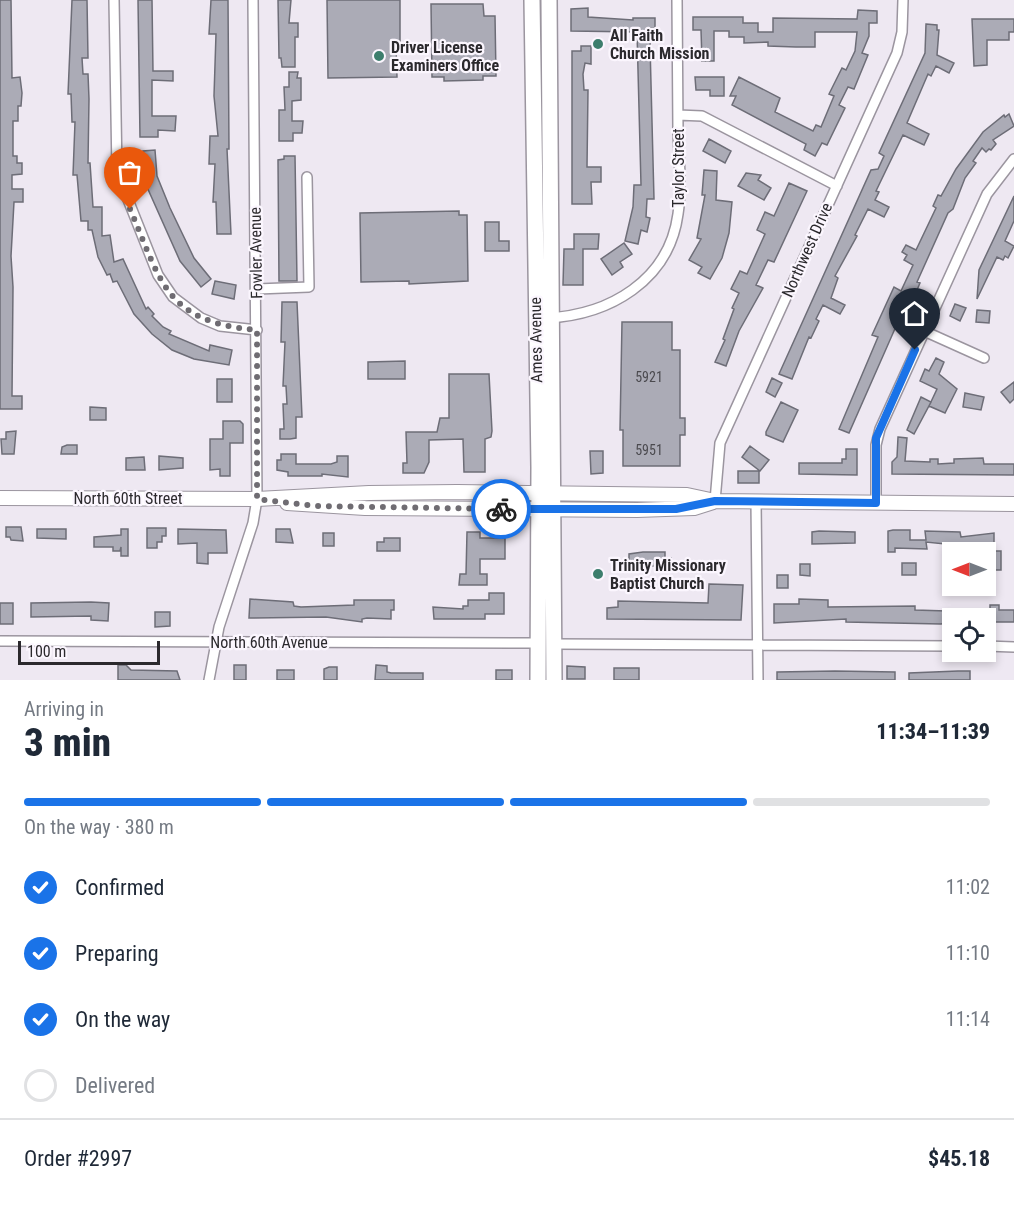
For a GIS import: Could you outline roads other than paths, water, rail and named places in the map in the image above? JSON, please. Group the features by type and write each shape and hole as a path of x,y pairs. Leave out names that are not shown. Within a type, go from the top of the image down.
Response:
{"main road":[{"name":"Ames Avenue","path":"532,0 536,318 554,680"},
{"name":"Ames Avenue","path":"538,680 553,318 549,0"},
{"name":"North 60th Street","path":"0,498 257,499 369,493 676,509 715,501 1014,504"}],"street":[{"path":"114,0 117,172 158,275 173,297 201,318 229,327 257,330"},
{"name":"Fowler Avenue","path":"208,680 236,569 253,523 257,499 253,0"},
{"name":"Taylor Street","path":"536,318 553,318 593,311 622,298 649,275 666,250 678,214 677,0"},
{"name":"Northwest Drive","path":"715,501 720,443 897,53 902,32 903,0"},
{"path":"678,115 702,116 837,186"},
{"path":"876,503 876,438 987,194 1014,159"},
{"path":"257,289 309,287 307,177"},
{"path":"924,331 984,358"},
{"path":"756,502 758,680"},
{"name":"North 60th Avenue","path":"0,641 538,643"},
{"path":"554,644 942,646"},
{"path":"996,646 1014,647"}],"place":[{"name":"All Faith Church Mission","path":"598,44"},
{"name":"Driver License Examiners Office","path":"379,56"},
{"name":"Trinity Missionary Baptist Church","path":"598,574"}]}
